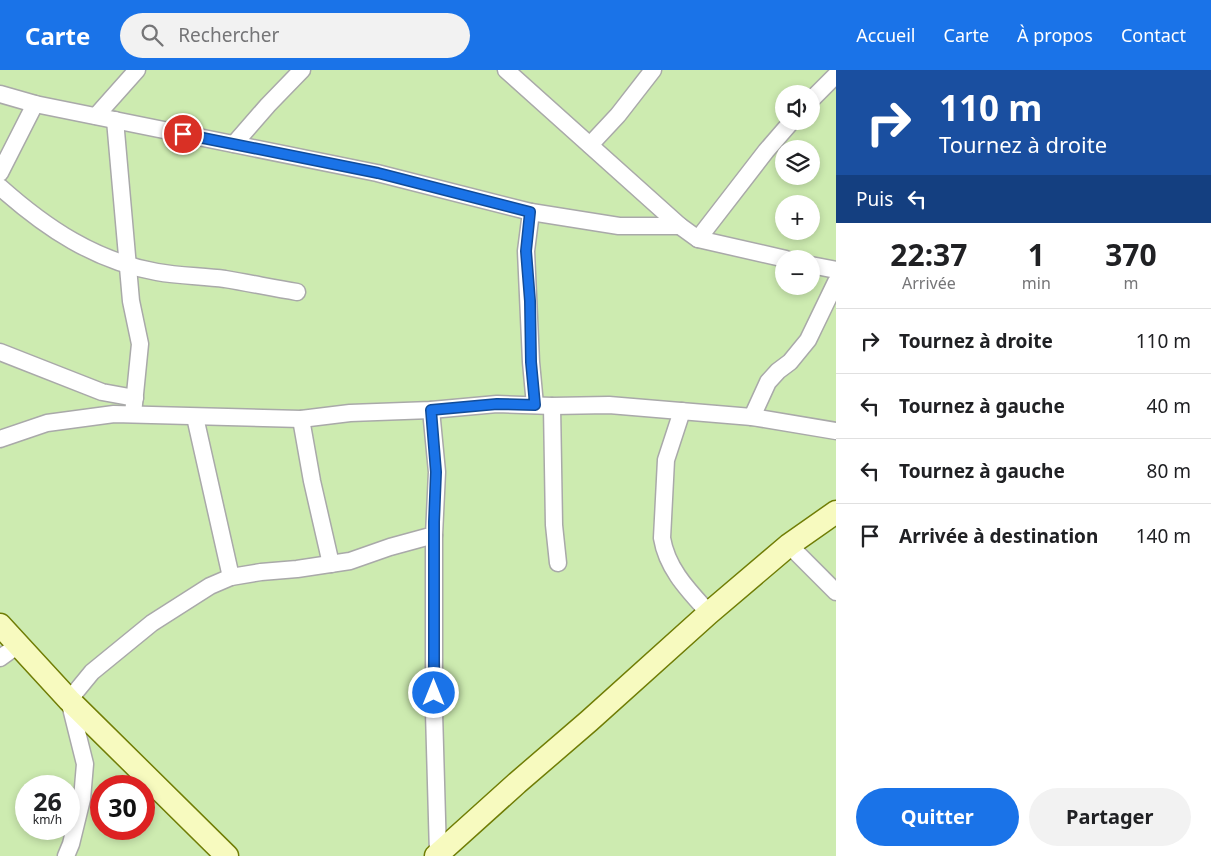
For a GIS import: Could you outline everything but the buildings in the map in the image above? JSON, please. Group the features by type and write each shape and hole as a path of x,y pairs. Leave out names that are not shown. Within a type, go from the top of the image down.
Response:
{"street":[{"path":"96,116 137,70"},
{"path":"234,144 302,70"},
{"path":"506,70 680,226 698,239 775,256"},
{"path":"590,145 618,115 653,70"},
{"path":"820,91 836,75"},
{"path":"0,94 35,104 378,173 530,212 619,226 680,226"},
{"path":"0,174 35,104"},
{"path":"114,120 131,301 140,344 134,406"},
{"path":"698,239 784,130"},
{"path":"0,188 53,230 112,260 155,272 224,279 297,292"},
{"path":"530,212 526,251 535,405"},
{"path":"820,266 836,270"},
{"path":"752,417 768,382 790,362 808,340 836,282"},
{"path":"0,352 134,406 195,416 301,420 350,413 431,410 497,404 552,406 609,405 752,417 836,431"},
{"path":"0,439 47,423 88,417 134,406"},
{"path":"552,406 554,525 558,563"},
{"path":"431,410 436,472 434,712 437,855"},
{"path":"682,411 666,460 662,538 664,550 672,567 688,590 709,613"},
{"path":"195,416 231,577"},
{"path":"301,420 312,481 331,564"},
{"path":"437,855 709,613 790,545 836,512"},
{"path":"69,700 92,672 152,622 210,586 231,577 350,561 390,547 434,535"},
{"path":"790,545 836,592"},
{"path":"0,625 69,700 227,856"},
{"path":"0,658 18,644"},
{"path":"66,856 71,844 82,799 85,764 69,700"}],"green space":[{"path":"0,70 836,70 836,856 0,856"}],"route":[{"path":"183,134 378,173 530,212 526,251 535,405 497,404 431,410 436,472 434,522 434,693"}]}
